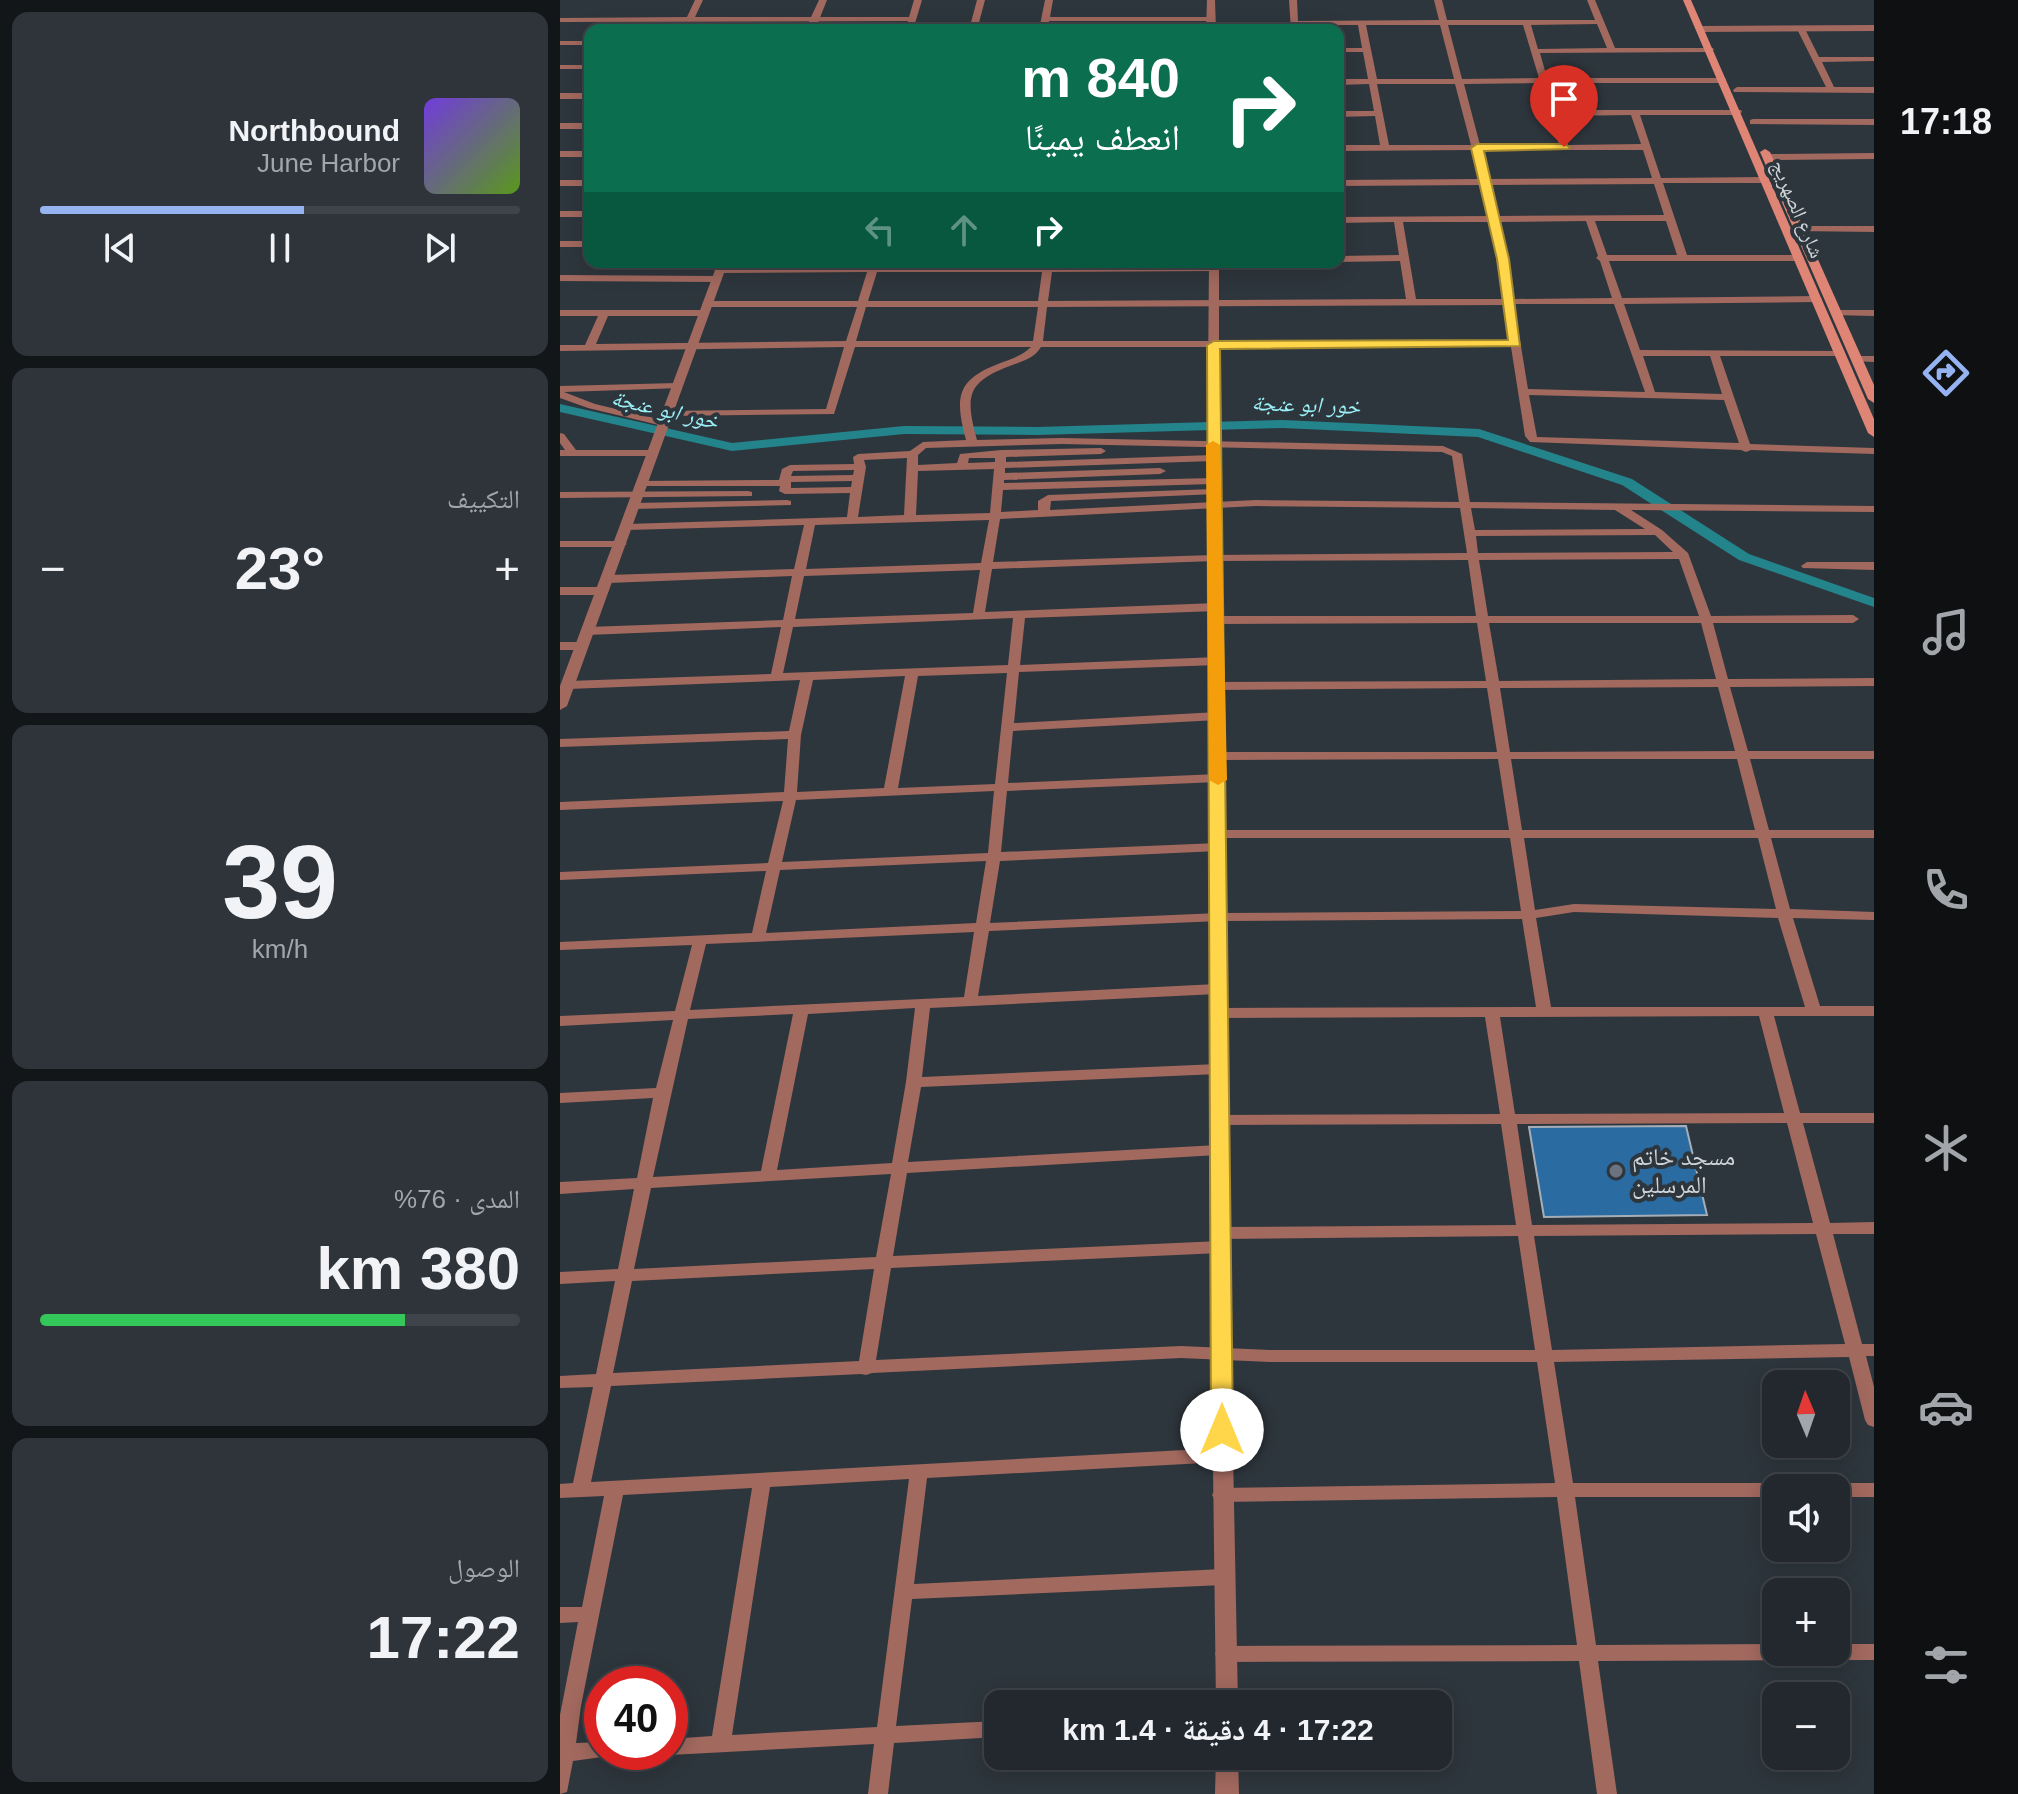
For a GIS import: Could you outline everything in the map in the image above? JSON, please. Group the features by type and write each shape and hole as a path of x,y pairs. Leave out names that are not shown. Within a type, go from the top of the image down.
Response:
{"main road":[{"name":"شارع الصهريج","path":"1687,0 1706,29 1753,122 1874,399"},
{"name":"شارع الصهريج","path":"1697,0 1710,50 1722,80 1874,433"}],"street":[{"path":"690,20 699,0"},
{"path":"811,24 823,0"},
{"path":"911,24 918,0"},
{"path":"975,24 981,0"},
{"path":"1044,24 1049,0"},
{"path":"1211,0 1211,24"},
{"path":"1293,0 1295,24"},
{"path":"1438,0 1487,181 1510,302 1530,436 1534,440 1874,451"},
{"path":"1591,0 1612,51"},
{"path":"1866,0 1874,0"},
{"path":"828,24 912,19"},
{"path":"1045,19 1211,19"},
{"path":"560,20 787,24"},
{"path":"608,24 610,20"},
{"path":"1526,22 1564,147"},
{"path":"1340,24 1600,22"},
{"path":"1362,23 1385,148"},
{"path":"1706,29 1874,28"},
{"path":"1801,29 1831,90"},
{"path":"560,43 584,43"},
{"path":"1344,50 1366,50"},
{"path":"1535,51 1710,50"},
{"path":"1817,60 1874,59"},
{"path":"560,67 584,65"},
{"path":"1344,82 1722,80"},
{"path":"1737,90 1874,90"},
{"path":"560,96 584,96"},
{"path":"1553,113 1738,112"},
{"path":"1344,114 1378,113"},
{"path":"1635,113 1683,258"},
{"path":"1753,122 1874,122"},
{"path":"560,126 584,126"},
{"path":"1344,148 1646,147"},
{"path":"560,154 584,154"},
{"path":"1767,157 1873,159"},
{"path":"1344,183 1765,180"},
{"path":"560,183 584,183"},
{"path":"560,214 584,214"},
{"path":"1344,220 1671,218"},
{"path":"1590,219 1651,395"},
{"path":"1398,220 1411,302"},
{"path":"1799,229 1874,229"},
{"path":"560,244 584,244"},
{"path":"1344,259 1405,258"},
{"path":"1601,258 1799,258"},
{"path":"560,278 797,268"},
{"path":"560,392 592,406 662,426 830,412 873,268"},
{"path":"972,442 963,400 969,382 988,370 1028,356 1038,344 1047,268"},
{"path":"1214,268 1213,493 1219,756 1218,1150 1223,1353 1221,1495 1226,1690"},
{"path":"561,702 720,270"},
{"path":"560,313 864,304 1817,299"},
{"path":"589,348 604,313"},
{"path":"1836,313 1874,313"},
{"path":"560,348 851,344 1515,344"},
{"path":"1637,353 1840,353"},
{"path":"1714,353 1746,449"},
{"path":"1857,359 1874,359"},
{"path":"560,392 677,386"},
{"path":"1524,392 1729,397"},
{"path":"560,436 573,453"},
{"path":"852,520 858,457 913,454 923,445 972,442 1034,447 1101,468 1160,477 1213,439"},
{"path":"1081,486 1130,443 1213,439 1451,450 1457,454 1544,1012"},
{"path":"1130,443 1133,472"},
{"path":"999,471 1034,447"},
{"path":"1034,447 1053,477"},
{"path":"560,453 652,453"},
{"path":"910,518 913,454"},
{"path":"913,468 962,466 1053,477 1081,486"},
{"path":"787,523 785,489 786,471 790,468 820,479 858,478"},
{"path":"1081,486 1101,468 1160,477"},
{"path":"1101,468 1101,511"},
{"path":"1053,477 1101,468 1133,472 1256,503 1614,504 1874,509"},
{"path":"999,471 1053,477 1081,486"},
{"path":"978,616 995,516 999,471"},
{"path":"1044,513 1045,499 1053,477"},
{"path":"1160,477 1160,508"},
{"path":"560,495 748,493 785,489 820,479 858,478"},
{"path":"638,495 748,493 785,489"},
{"path":"740,524 748,493"},
{"path":"627,527 1160,508 1213,493"},
{"path":"688,525 695,494"},
{"path":"1614,504 1658,532 1684,555 1706,618 1785,916 1814,1011"},
{"path":"776,678 810,522"},
{"path":"1470,533 1658,532"},
{"path":"560,544 621,544"},
{"path":"560,591 799,572 1214,558 1684,555"},
{"path":"1807,566 1874,566"},
{"path":"587,631 1019,615 1853,619"},
{"path":"970,1002 994,857 1019,615"},
{"path":"560,646 582,646"},
{"path":"568,685 1218,661"},
{"path":"890,793 912,672"},
{"path":"758,938 790,798 795,735 807,677"},
{"path":"1218,686 1874,682"},
{"path":"1008,727 1218,716"},
{"path":"560,743 795,735"},
{"path":"1219,756 1874,755"},
{"path":"560,806 1218,778"},
{"path":"560,876 994,857 1218,841 1518,834 1874,834"},
{"path":"560,946 1219,917 1529,915 1557,909 1874,916"},
{"path":"581,1489 662,1093 700,941"},
{"path":"560,1021 1217,989"},
{"path":"866,1369 914,1082 923,1005"},
{"path":"768,1176 801,1010"},
{"path":"1765,1011 1874,1420"},
{"path":"1218,1013 1874,1011"},
{"path":"1492,1014 1565,1490 1607,1794"},
{"path":"914,1082 1218,1069"},
{"path":"560,1098 662,1093"},
{"path":"1218,1120 1874,1118"},
{"path":"560,1188 1218,1150"},
{"path":"560,1278 884,1262 1220,1240 1524,1229 1874,1228"},
{"path":"560,1382 1181,1352 1543,1356 1874,1350"},
{"path":"560,1491 1222,1455"},
{"path":"878,1794 919,1471"},
{"path":"721,1744 762,1479"},
{"path":"560,1786 563,1752 615,1487"},
{"path":"1221,1495 1762,1490"},
{"path":"1850,1490 1874,1490"},
{"path":"905,1592 1223,1577"},
{"path":"560,1615 589,1614"},
{"path":"1225,1654 1874,1652"},
{"path":"688,1746 984,1730"},
{"path":"563,1752 584,1751"},
{"path":"1227,1770 1227,1794"}],"building":[{"name":"مسجد خاتم المرسلين","path":"1686,1126 1707,1215 1544,1217 1529,1127"}],"waterway":[{"name":"خور ابو عنجة","path":"560,408 732,447 904,430 1037,431 1283,424 1479,433 1627,482 1744,557 1874,603"}],"slow traffic":[{"path":"1213,445 1218,780"}],"place":[{"name":"مسجد خاتم المرسلين","path":"1616,1171"}],"route":[{"path":"1222,1430 1214,345 1515,344 1503,259 1477,148 1564,147"}]}
